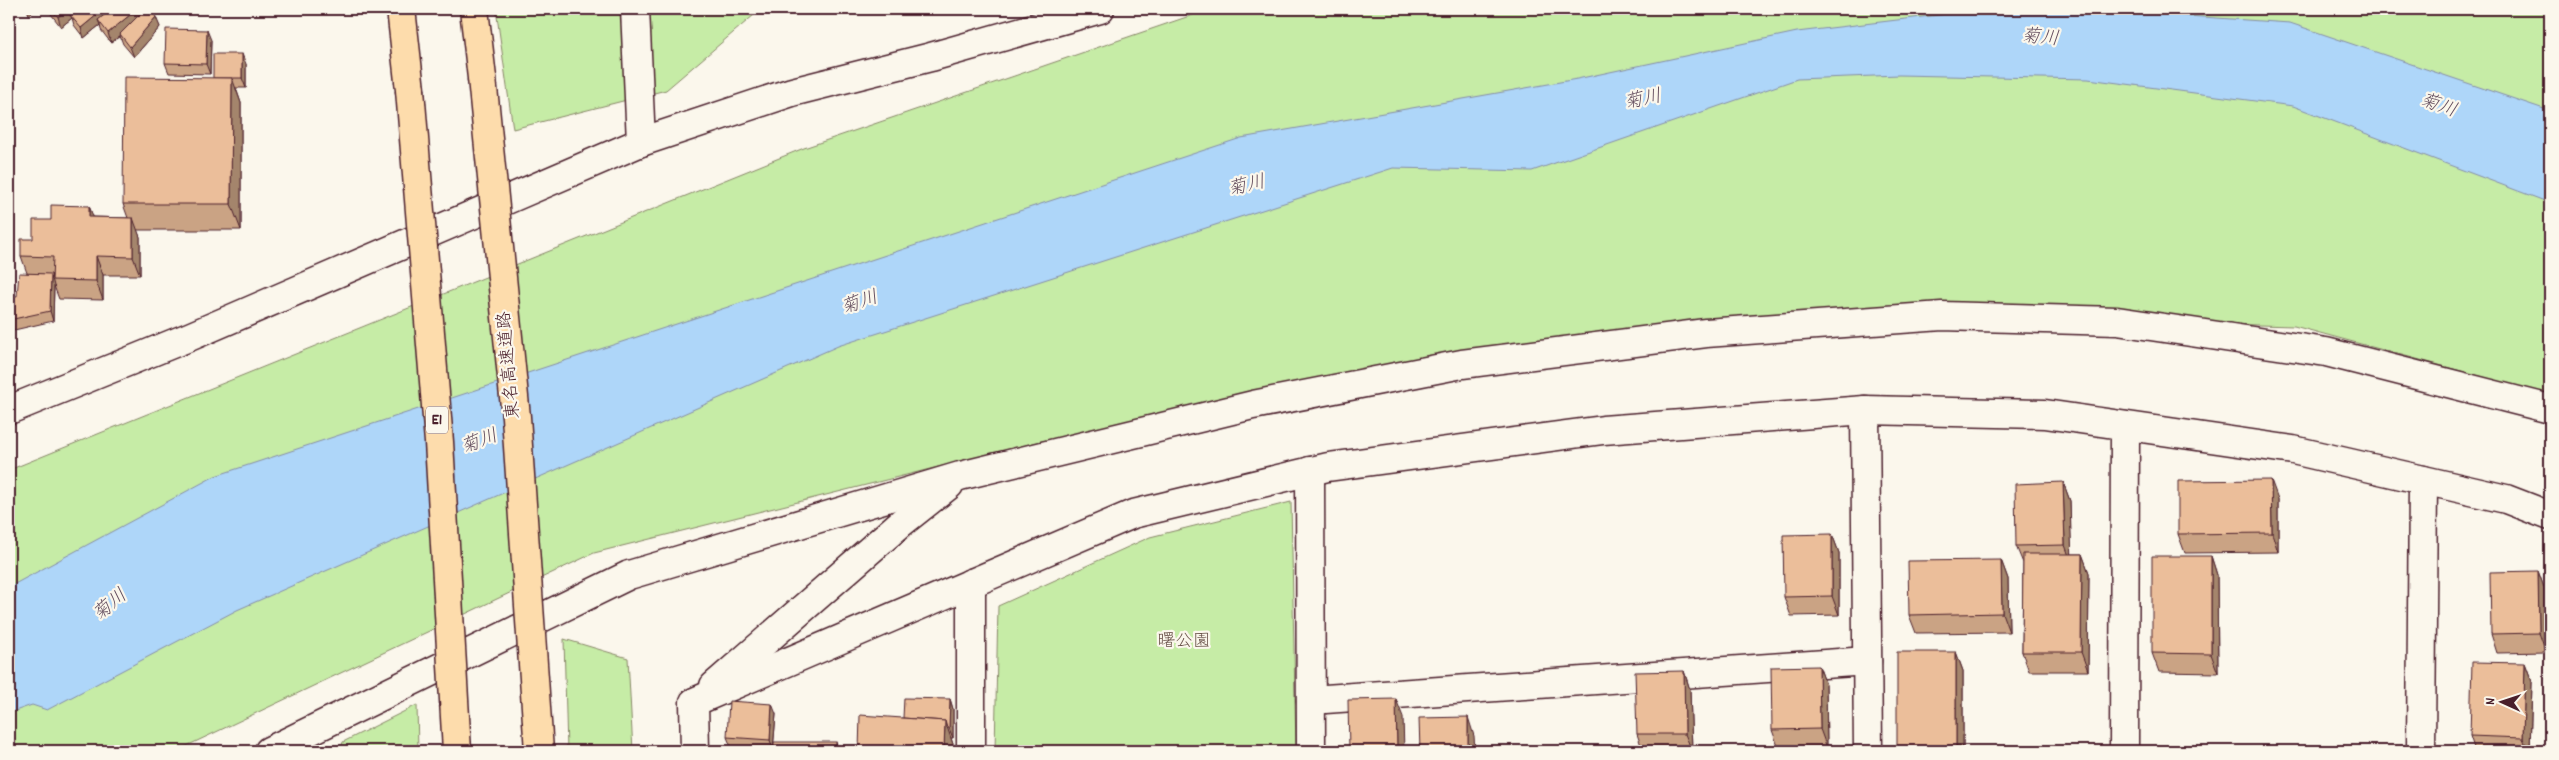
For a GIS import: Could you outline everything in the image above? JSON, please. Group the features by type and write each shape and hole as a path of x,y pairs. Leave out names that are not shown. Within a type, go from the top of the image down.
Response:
{"highway":[{"name":"E1","path":"401,9 410,90 439,442 457,751"},
{"name":"東名高速道路","path":"474,9 516,416 539,751"}],"street":[{"path":"635,9 641,142"},
{"path":"9,410 189,337 641,142 792,92 931,57 1100,9"},
{"path":"268,751 629,576 960,476 1253,405 1462,364 1706,333 1942,316 2117,321 2326,352 2550,409"},
{"path":"694,702 1133,514 1310,472 1603,430 1865,410 2045,414 2293,450 2506,499 2550,516"},
{"path":"1865,410 1868,751"},
{"path":"2124,751 2125,426"},
{"path":"1310,472 1311,751"},
{"path":"694,751 694,702 902,523 960,476"},
{"path":"2421,751 2423,480"},
{"path":"971,583 971,751"},
{"path":"1311,700 1867,661"}],"green space":[{"path":"496,9 761,9 666,90 513,129"},
{"path":"1210,9 2550,9 2550,395 2294,326 1942,316 1437,368 1042,441 594,553 176,751 9,751 9,470 804,148"},
{"name":"曙公園","path":"1291,502 1296,751 995,751 998,606 1150,537"},
{"path":"564,639 628,658 633,751 567,751"},
{"path":"417,705 418,751 340,751 343,742"}],"water":[{"name":"菊川","path":"1989,9 2085,9 2290,23 2550,111 2550,203 2293,106 2088,79 1899,75 1797,79 1532,171 1393,168 838,346 237,610 47,710 32,705 9,713 9,587 215,476 1241,138 1577,79 1797,32"}],"building":[{"path":"51,9 67,9 58,17"},
{"path":"78,9 104,9 81,28 70,15"},
{"path":"112,9 137,9 108,33 98,20"},
{"path":"145,9 151,9 156,17 130,47 120,34"},
{"path":"166,29 207,30 206,64 165,63"},
{"path":"213,54 242,54 242,78 213,78"},
{"path":"124,77 232,78 231,204 123,204"},
{"path":"51,205 89,206 89,217 133,218 133,257 96,256 96,281 52,280 53,257 21,256 21,239 33,239 33,220 51,220"},
{"path":"19,273 51,274 50,311 9,320 9,295 17,296"},
{"path":"2271,480 2272,533 2178,534 2178,481"},
{"path":"2063,482 2065,545 2016,546 2015,484"},
{"path":"1832,534 1832,596 1784,597 1783,535"},
{"path":"2023,554 2082,554 2081,652 2022,652"},
{"path":"2152,556 2211,556 2211,654 2152,653"},
{"path":"2001,560 2002,613 1909,615 1908,561"},
{"path":"2538,571 2539,633 2491,634 2490,572"},
{"path":"1897,652 1956,652 1956,750 1897,749"},
{"path":"2472,662 2525,663 2523,738 2470,736"},
{"path":"1819,666 1820,729 1772,730 1771,667"},
{"path":"1684,671 1685,734 1637,734 1635,672"},
{"path":"904,698 950,699 949,728 947,728 945,721 903,718"},
{"path":"1396,699 1397,751 1349,751 1348,700"},
{"path":"729,701 772,704 770,740 727,737"},
{"path":"860,715 945,721 944,751 859,751"},
{"path":"1468,717 1468,751 1420,751 1419,718"},
{"path":"774,742 836,742 836,751 774,751"}]}
